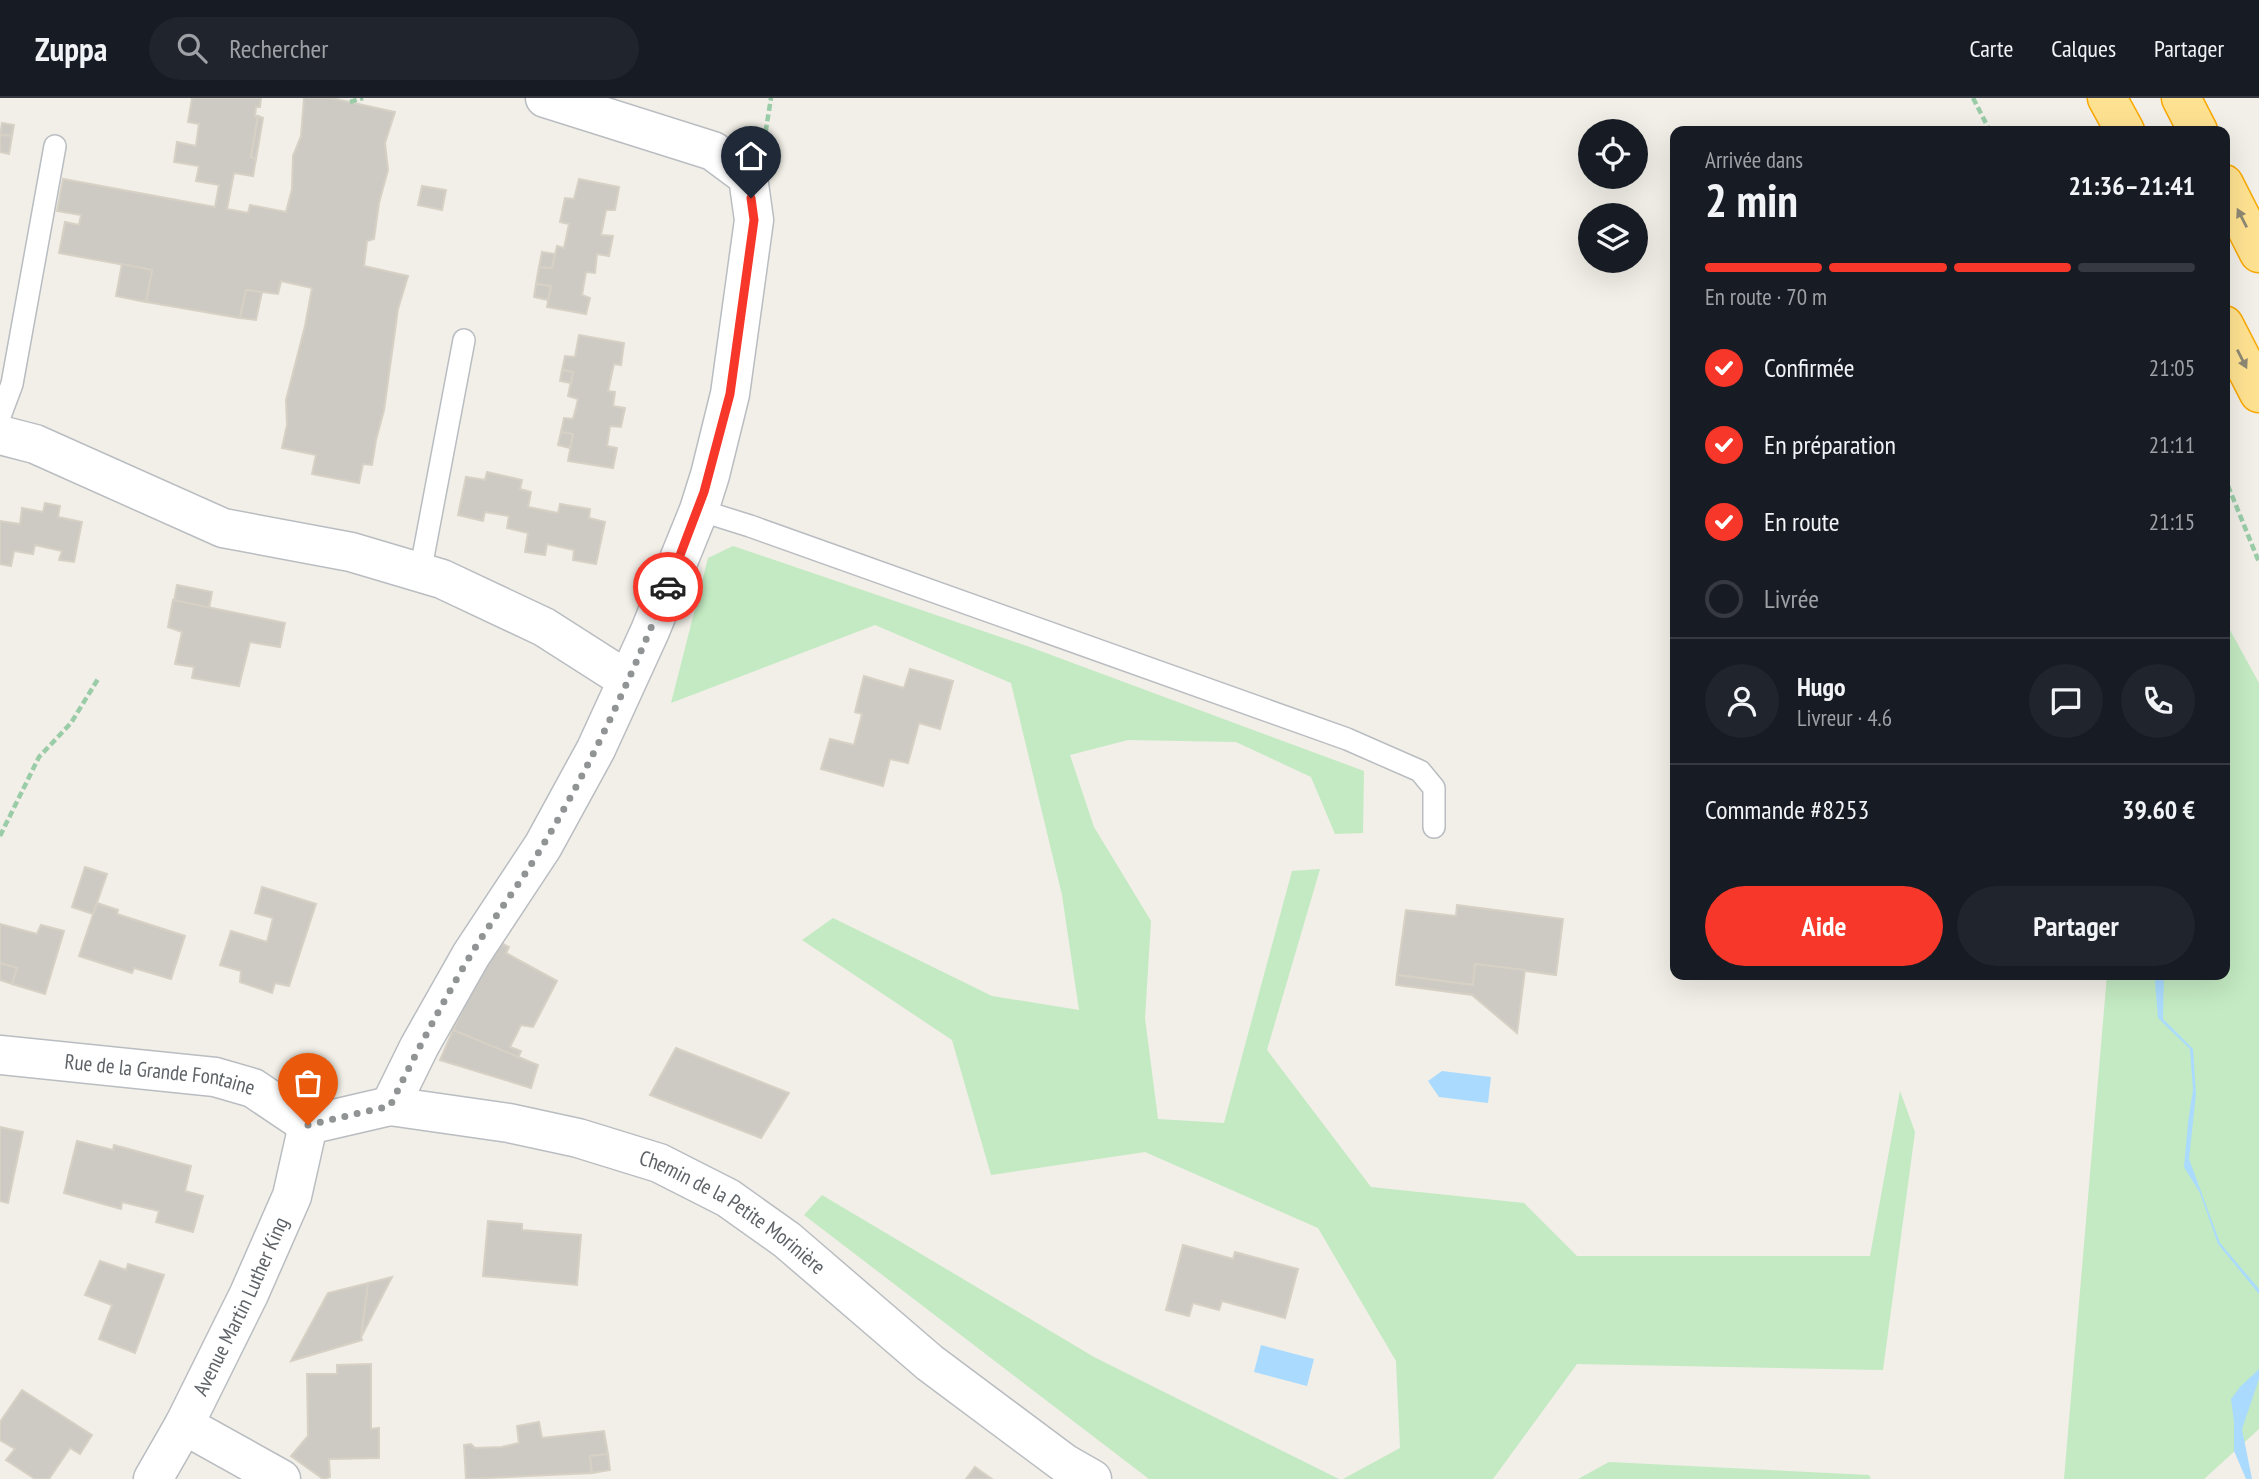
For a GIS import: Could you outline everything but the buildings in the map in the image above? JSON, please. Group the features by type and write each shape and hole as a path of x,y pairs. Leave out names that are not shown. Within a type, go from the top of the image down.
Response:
{"highway":[{"path":"2107,98 2122,126"},
{"path":"2181,98 2195,126"},
{"path":"2230,196 2259,253"},
{"path":"2230,337 2259,393"}],"street":[{"path":"390,1106 419,1047 471,955 543,846 596,749 650,631 699,510 730,394 754,220 748,177 713,151 545,98"},
{"path":"0,435 36,444 223,527 351,552 442,579 544,627 627,680"},
{"name":"Rue de la Grande Fontaine","path":"0,1055 215,1077 253,1088 308,1125"},
{"name":"Chemin de la Petite Morinière","path":"308,1125 390,1106 509,1123 578,1138 659,1163 728,1198 787,1240 930,1363 1064,1464 1092,1479"},
{"name":"Avenue Martin Luther King","path":"153,1479 184,1425 249,1294 292,1196 308,1125"},
{"path":"184,1425 281,1479"}],"lane":[{"path":"0,416 12,384 55,146"},
{"path":"420,573 464,340"},
{"path":"699,510 763,530 1348,739 1420,771 1433,788 1434,827"}],"path":[{"path":"350,102 363,98"},
{"path":"1973,98 1987,126"},
{"path":"2230,491 2259,562"},
{"path":"0,836 39,757 71,723 98,679"}],"green space":[{"path":"733,546 1027,646 1364,771 1363,833 1335,834 1311,777 1236,742 1128,740 1070,755 1094,827 1151,921 1145,1018 1158,1119 1224,1123 1292,871 1320,869 1267,1050 1371,1187 1524,1203 1577,1256 1870,1256 1900,1091 1915,1132 1883,1370 1577,1364 1493,1479 1343,1479 1400,1448 1396,1361 1318,1228 1145,1152 991,1175 952,1040 802,940 833,918 992,996 1079,1010 1062,895 1011,683 875,625 671,703 708,558"},
{"path":"2230,630 2259,683 2259,1429 2204,1479 2064,1479 2107,980 2230,980"},
{"path":"822,1195 1094,1357 1339,1479 1149,1479 804,1215"},
{"path":"1609,1462 1869,1475 1871,1479 1578,1479"}],"water":[{"path":"2164,980 2163,1019 2193,1049 2196,1094 2189,1159 2220,1243 2259,1289 2259,1294 2218,1244 2200,1193 2184,1167 2193,1090 2190,1049 2158,1018 2155,981"},
{"path":"1442,1071 1491,1077 1488,1103 1439,1097 1428,1081"},
{"path":"1261,1345 1314,1359 1307,1386 1254,1372"},
{"path":"2259,1369 2259,1379 2242,1429 2252,1479 2246,1479 2234,1451 2231,1399"}],"way so far":[{"path":"308,1125 390,1106 419,1047 471,955 543,846 596,749 668,587"}],"route":[{"path":"668,587 699,510 730,394 754,220 751,198"}]}
